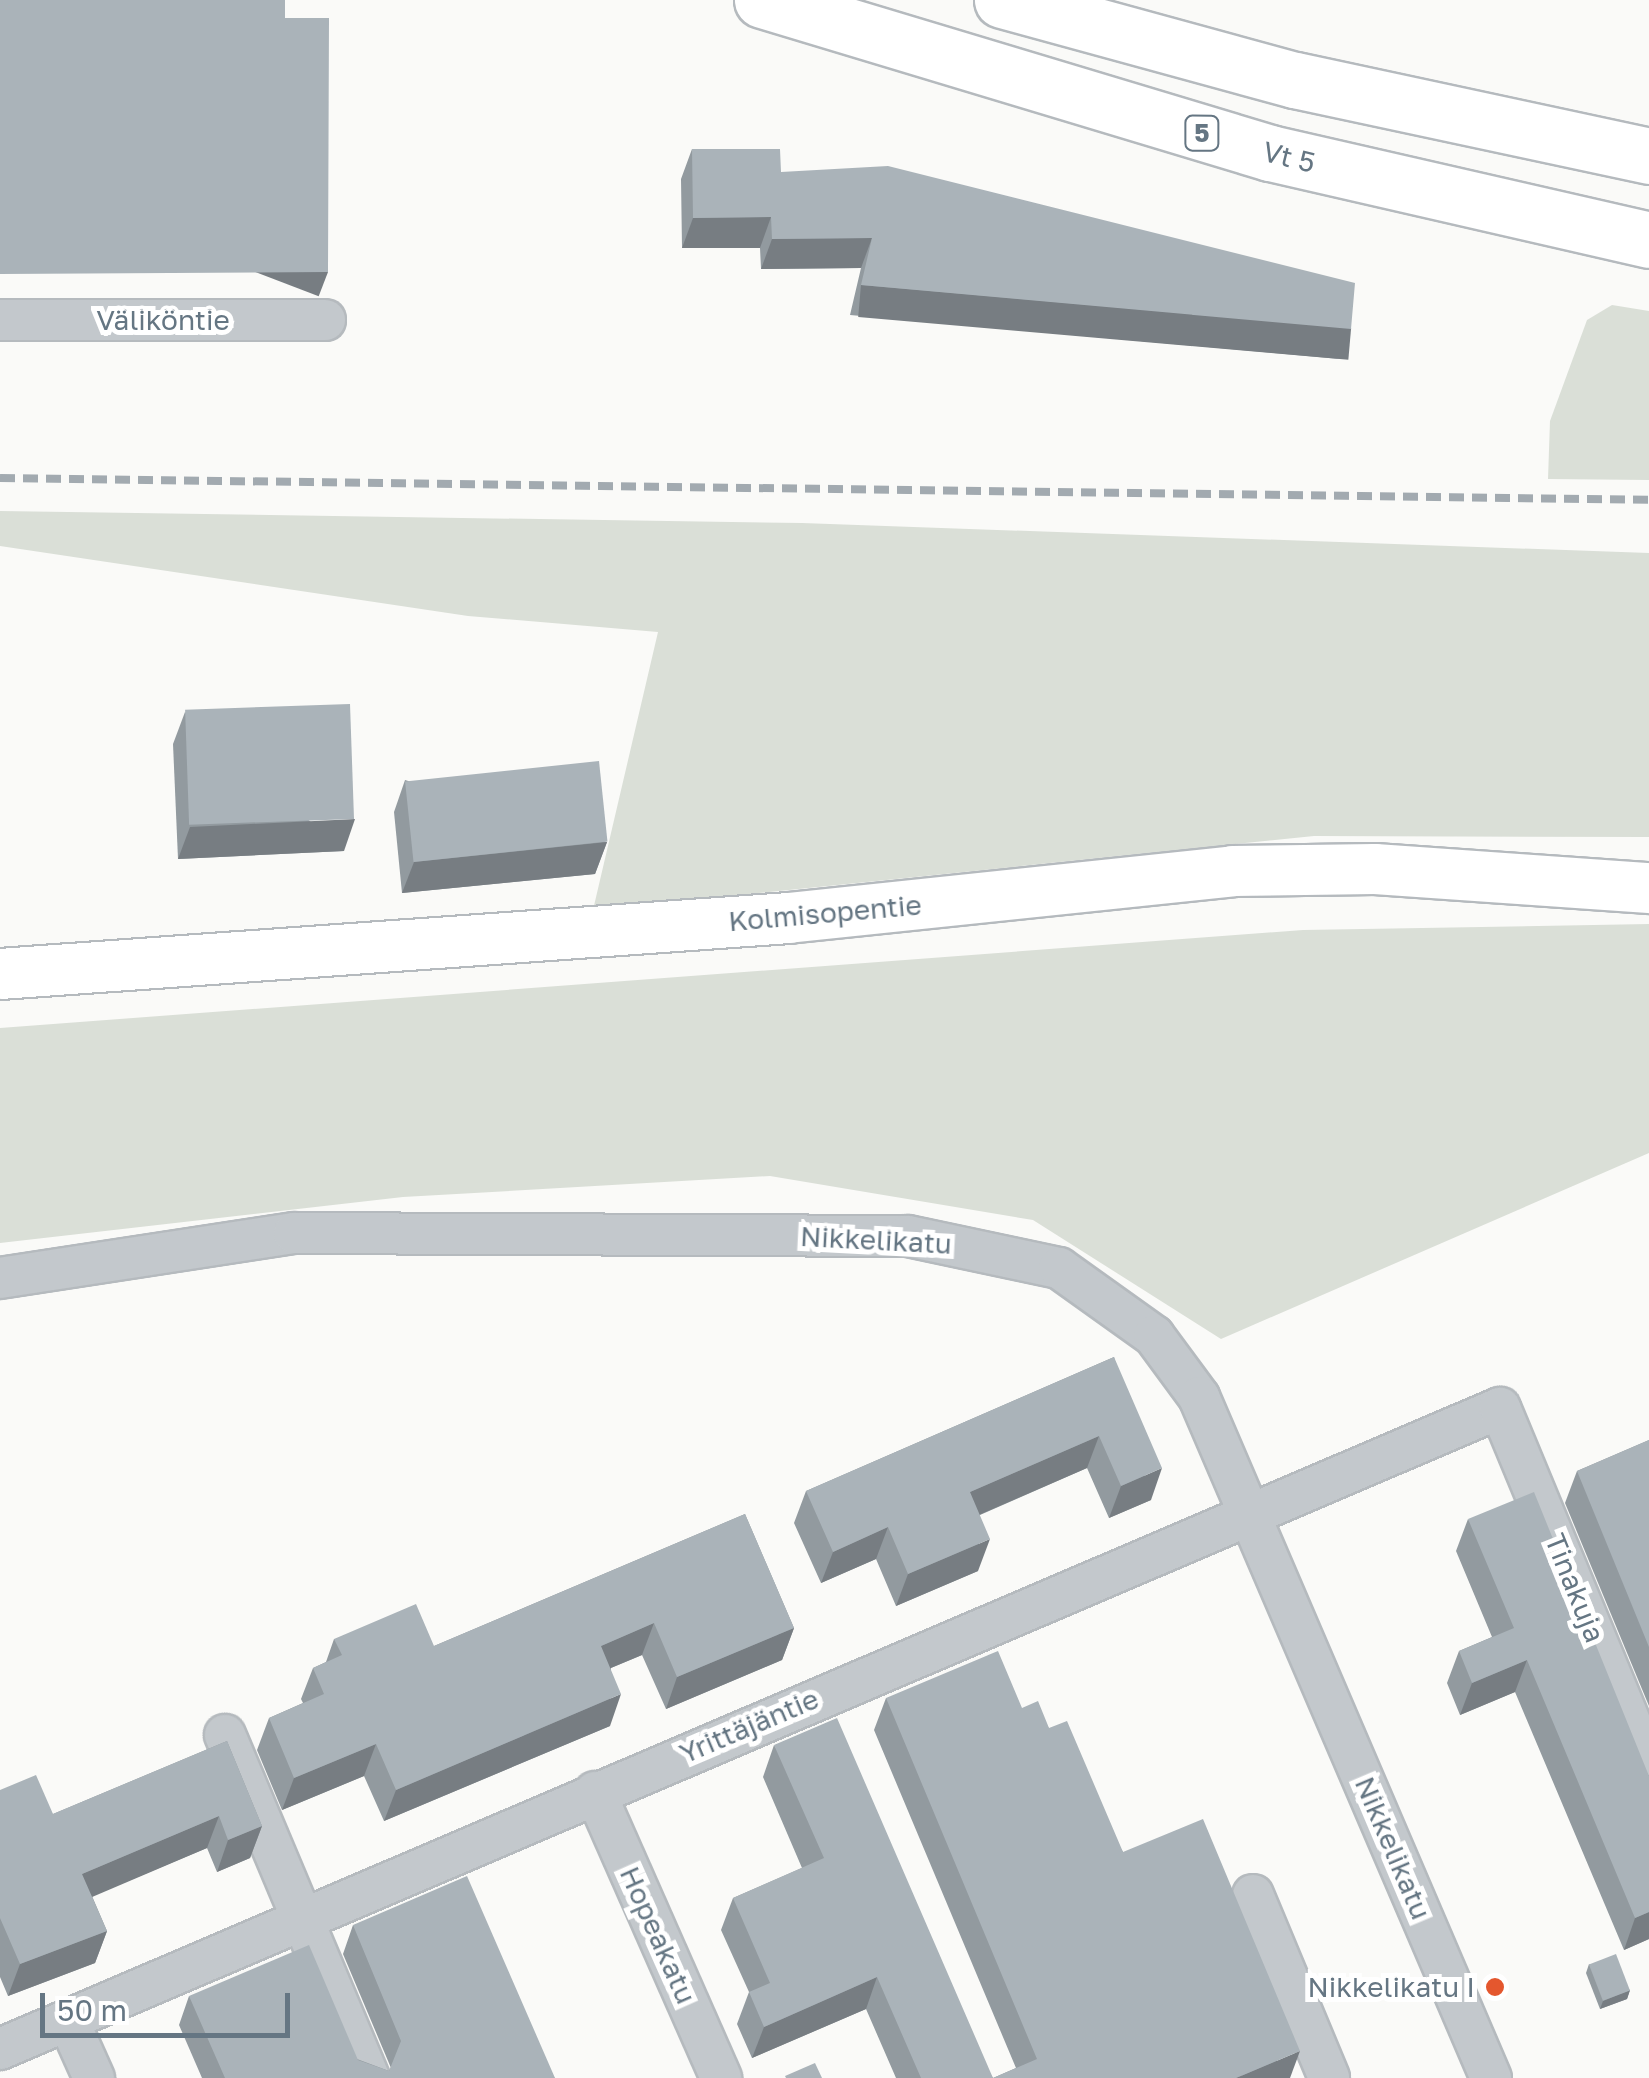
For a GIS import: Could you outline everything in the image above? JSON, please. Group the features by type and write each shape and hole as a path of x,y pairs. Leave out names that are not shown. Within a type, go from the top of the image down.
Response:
{"highway":[{"name":"Vt 5","path":"762,0 1270,153 1649,240"},
{"path":"1002,0 1295,80 1649,156"}],"main road":[{"name":"Kolmisopentie","path":"0,974 788,918 1232,871 1375,869 1649,888"}],"street":[{"name":"Väliköntie","path":"0,320 326,320"},
{"name":"Nikkelikatu","path":"0,1278 294,1232 908,1236 982,1247 1059,1268 1154,1336 1199,1397 1491,2078"},
{"name":"Yrittäjäntie","path":"0,2049 595,1792 1252,1518 1500,1408"},
{"name":"Tinakuja","path":"1500,1408 1649,1768"},
{"path":"225,1735 369,2078"},
{"name":"Hopeakatu","path":"595,1792 720,2078"},
{"path":"1253,1895 1330,2078"},
{"path":"68,2020 94,2078"}],"shaded area":[{"path":"1612,305 1649,311 1649,480 1548,479 1550,421 1587,320"},
{"path":"0,511 802,523 1649,553 1649,837 1314,836 593,910 658,632 468,616 0,546"},
{"path":"1649,924 1649,1153 1221,1339 1033,1220 770,1176 403,1197 0,1243 0,1028 1303,930"}],"building":[{"path":"0,0 285,0 285,18 329,18 328,272 0,274"},
{"path":"692,149 780,149 781,172 888,166 1355,283 1351,329 861,285 872,238 772,239 771,217 693,218"},
{"path":"350,704 354,819 189,825 185,710"},
{"path":"599,761 607,842 414,862 405,781"},
{"path":"1114,1357 1162,1468 1121,1486 1099,1436 970,1492 990,1539 908,1574 888,1527 833,1552 806,1491"},
{"path":"1649,1440 1649,1647 1577,1471"},
{"path":"1534,1492 1649,1776 1649,1912 1635,1918 1527,1660 1472,1683 1459,1651 1514,1628 1468,1519"},
{"path":"745,1514 794,1628 677,1677 654,1623 601,1646 621,1694 396,1790 376,1744 294,1778 269,1718 324,1694 313,1668 342,1655 334,1639 416,1604 434,1646"},
{"path":"998,1651 1022,1708 1038,1701 1049,1728 1067,1721 1123,1852 1203,1819 1300,2051 1236,2078 993,2078 1037,2059 886,1698"},
{"path":"837,1718 993,2078 921,2078 877,1977 764,2027 749,1992 770,1983 733,1898 824,1858 774,1745"},
{"path":"227,1741 262,1826 228,1840 219,1816 82,1874 107,1931 20,1964 0,1918 0,1790 36,1775 53,1814"},
{"path":"467,1876 555,2078 225,2078 189,1996 309,1945 358,2060 389,2071 401,2041 353,1925"},
{"path":"1616,1954 1630,1990 1603,2001 1589,1964"},
{"path":"815,2063 822,2078 785,2076"}],"railway":[{"path":"0,478 1649,500"}],"place":[{"name":"Nikkelikatu I","path":"1495,1987"}]}
